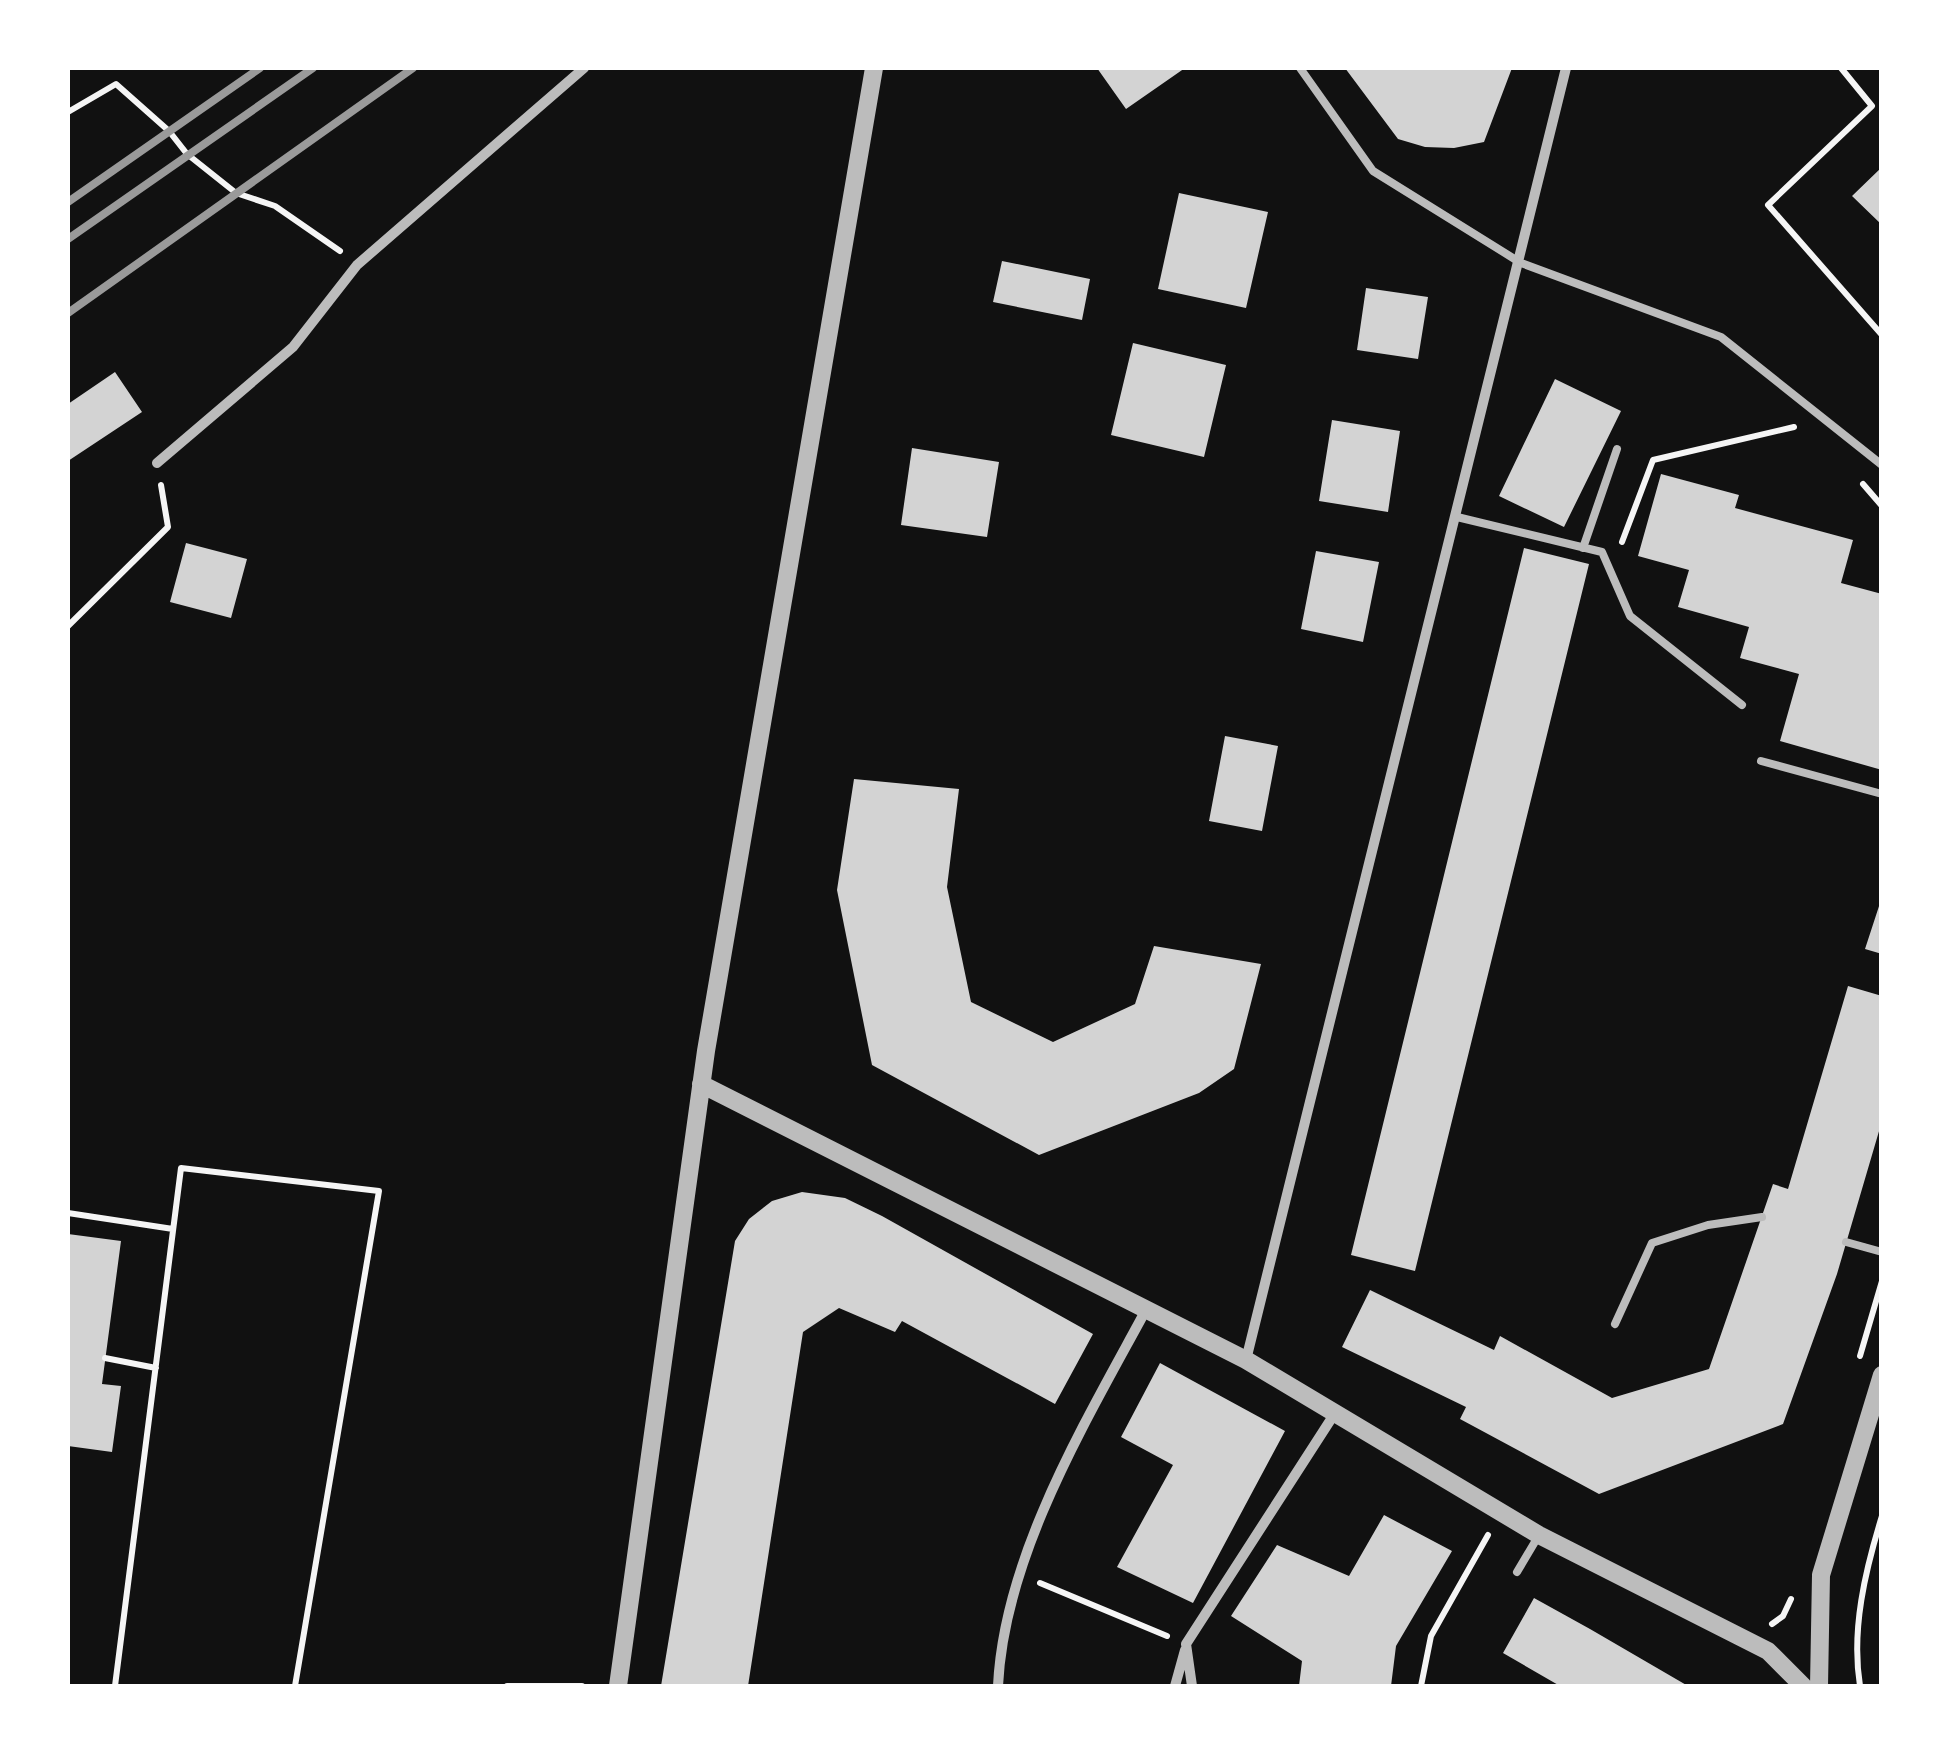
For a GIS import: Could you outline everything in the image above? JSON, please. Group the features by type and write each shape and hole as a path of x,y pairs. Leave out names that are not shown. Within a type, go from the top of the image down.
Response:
{"street":[{"path":"157,463 293,347 357,265 584,68"},
{"path":"618,1686 701,1084 874,68"},
{"path":"1246,1360 1566,68"},
{"path":"701,1084 1148,1307 1246,1360 1539,1535 1768,1651 1803,1686"},
{"path":"998,1686 1000,1638 1057,1474 1148,1307"},
{"path":"1819,1686 1820,1575 1882,1375"},
{"path":"1175,1686 1186,1644 1335,1413"},
{"path":"1186,1644 1192,1686"}],"lane":[{"path":"1300,68 1373,170 1520,263 1721,337 1882,465"},
{"path":"1584,548 1617,449"},
{"path":"1457,517 1602,552 1630,616 1742,706"},
{"path":"1762,761 1882,794"},
{"path":"1614,1324 1652,1243 1708,1225 1762,1216"},
{"path":"1846,1242 1882,1252"},
{"path":"1517,1572 1539,1535"}],"path":[{"path":"1841,68 1872,106 1768,204 1882,334"},
{"path":"68,112 116,84 169,130 187,154 236,192 275,206 357,265"},
{"path":"1611,572 1653,460 1798,426"},
{"path":"68,626 168,527 157,463"},
{"path":"1858,480 1882,506"},
{"path":"115,1686 181,1168 379,1191 295,1686"},
{"path":"68,1213 173,1228"},
{"path":"105,1358 156,1368"},
{"path":"1420,1686 1431,1636 1500,1512"},
{"path":"1860,1686 1857,1666 1864,1574 1882,1516"},
{"path":"1022,1575 1186,1644"},
{"path":"507,1686 582,1686"}],"building":[{"path":"1097,68 1185,68 1126,109"},
{"path":"1345,68 1512,68 1484,142 1454,148 1425,147 1398,139"},
{"path":"1882,167 1882,225 1852,196"},
{"path":"1179,193 1268,212 1246,308 1158,289"},
{"path":"1002,261 1090,279 1082,320 993,302"},
{"path":"1366,288 1428,297 1418,359 1357,350"},
{"path":"1133,343 1226,365 1204,457 1111,435"},
{"path":"115,372 142,412 68,461 68,404"},
{"path":"1555,379 1621,411 1564,527 1499,496"},
{"path":"1332,420 1400,431 1388,512 1319,501"},
{"path":"912,448 999,462 987,537 901,525"},
{"path":"1661,474 1739,495 1735,508 1853,540 1841,583 1882,594 1882,770 1780,741 1799,674 1740,658 1749,627 1678,607 1689,570 1638,556"},
{"path":"186,543 247,559 231,618 170,602"},
{"path":"1524,548 1589,564 1415,1271 1351,1255"},
{"path":"1316,551 1379,562 1363,642 1301,629"},
{"path":"1225,736 1278,746 1262,831 1209,821"},
{"path":"854,779 959,789 947,887 971,1002 1053,1042 1135,1004 1154,946 1261,964 1234,1069 1199,1093 1039,1155 872,1065 837,890"},
{"path":"1882,900 1882,954 1865,949"},
{"path":"1848,986 1882,996 1882,1121 1837,1274 1783,1424 1599,1494 1460,1419 1466,1407 1342,1347 1370,1290 1494,1350 1500,1336 1612,1398 1709,1369 1773,1184 1788,1189"},
{"path":"802,1192 845,1198 882,1216 1093,1334 1055,1404 902,1321 895,1332 839,1308 803,1332 748,1686 661,1686 735,1241 749,1219 772,1201"},
{"path":"68,1234 121,1241 102,1384 121,1386 112,1452 68,1446"},
{"path":"1160,1363 1285,1431 1193,1603 1117,1567 1173,1465 1121,1437"},
{"path":"1384,1515 1452,1551 1396,1646 1391,1686 1299,1686 1302,1661 1231,1616 1277,1545 1349,1576"},
{"path":"1534,1598 1688,1686 1560,1686 1503,1653"}],"railway":[{"path":"68,202 260,68"},
{"path":"68,239 313,68"},
{"path":"68,313 413,68"}]}
